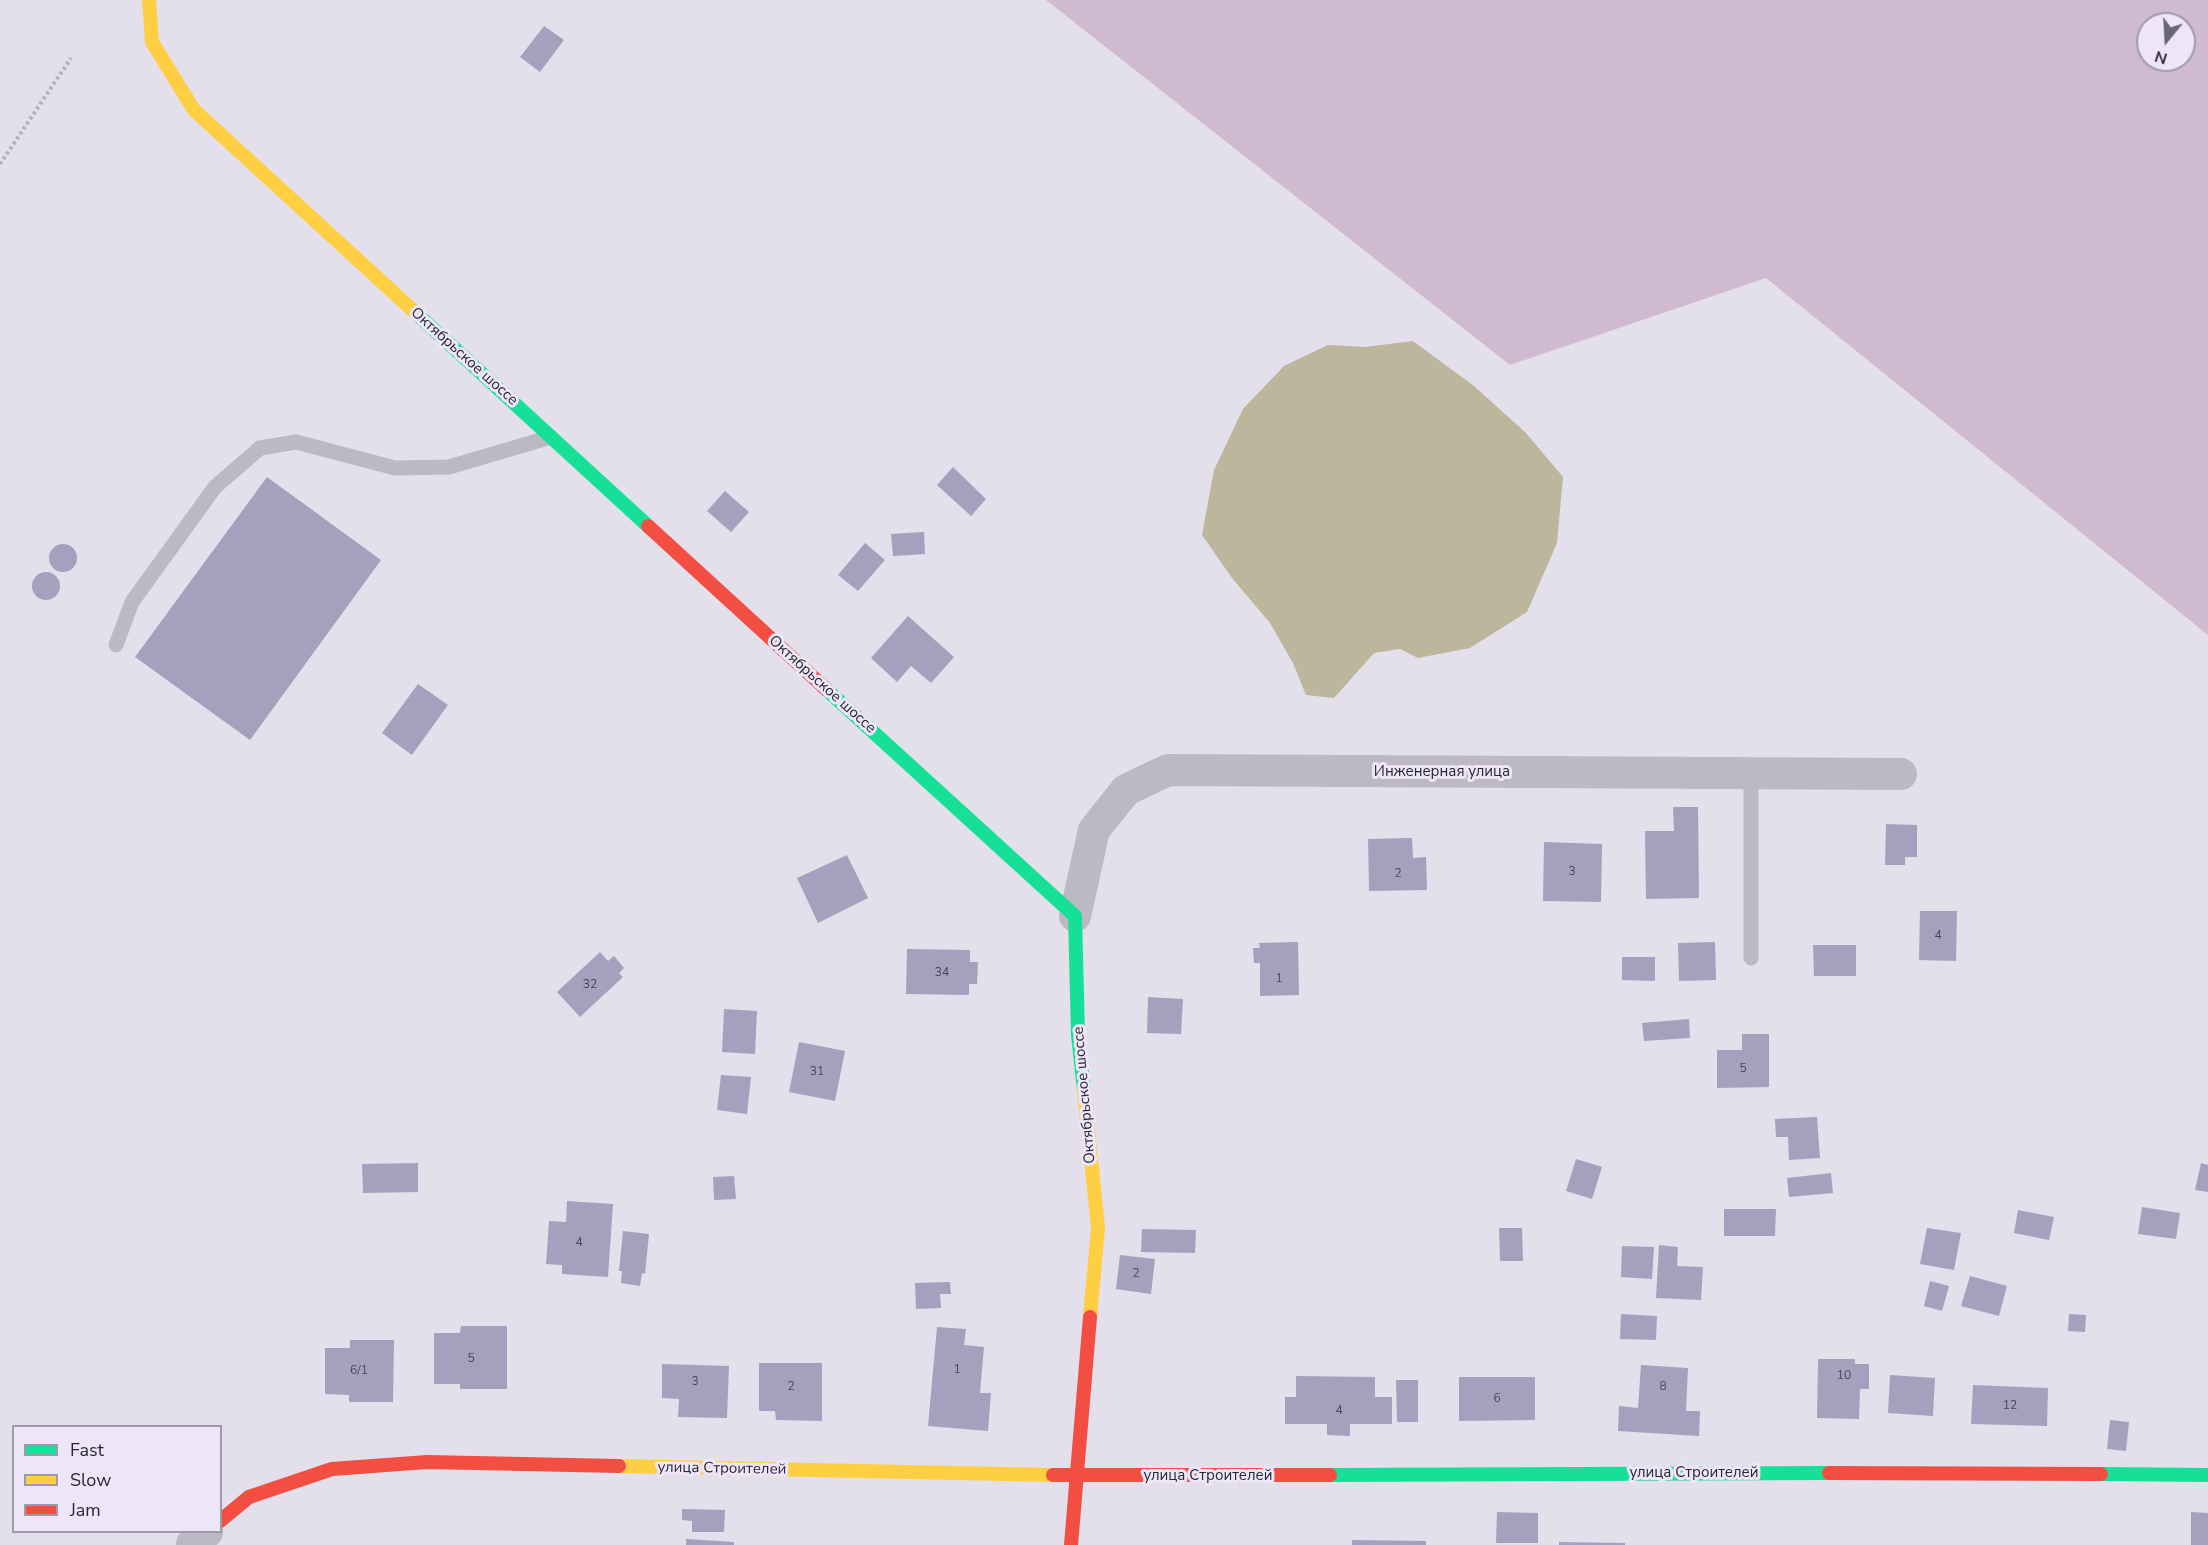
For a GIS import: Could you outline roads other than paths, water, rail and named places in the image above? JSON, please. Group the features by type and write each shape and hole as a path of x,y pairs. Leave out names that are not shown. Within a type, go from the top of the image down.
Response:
{"street":[{"name":"Октябрьское шоссе","path":"149,0 152,42 194,110 1075,916 1078,1035 1098,1228 1071,1545"},
{"name":"Инженерная улица","path":"1075,916 1094,830 1126,790 1168,770 1901,774"},
{"name":"улица Строителей","path":"222,1519 249,1497 332,1469 427,1462 1078,1476 1979,1472 2208,1475"}],"lane":[{"path":"116,645 132,602 215,487 260,448 296,442 395,468 449,467 552,437"},
{"path":"1750,958 1751,774"}]}
